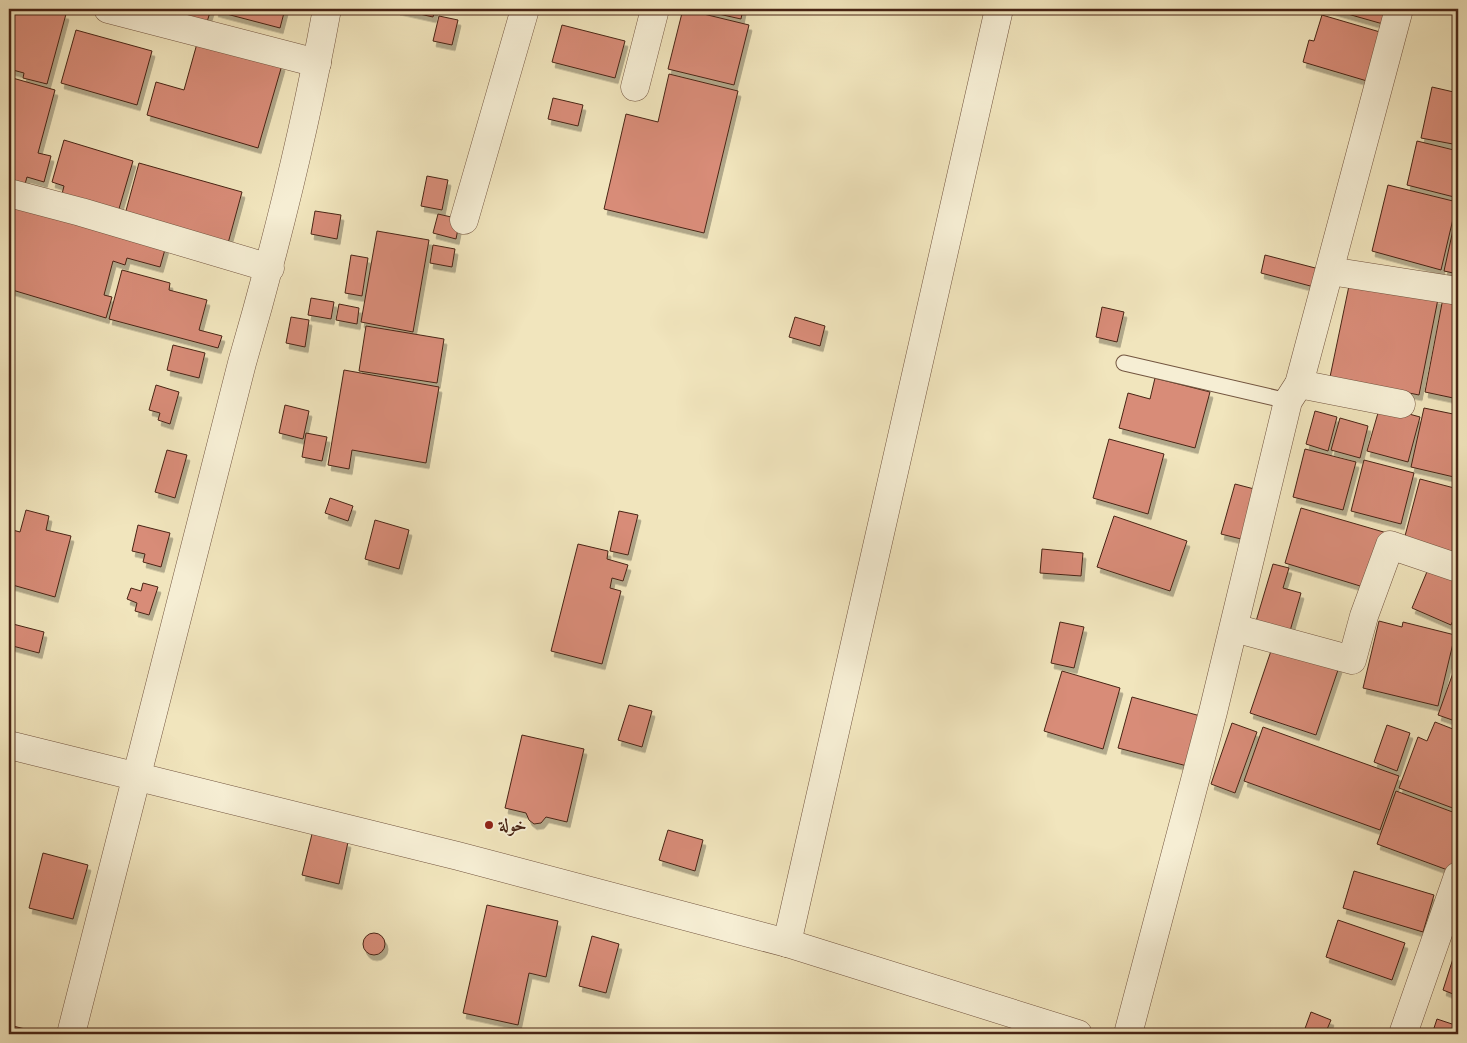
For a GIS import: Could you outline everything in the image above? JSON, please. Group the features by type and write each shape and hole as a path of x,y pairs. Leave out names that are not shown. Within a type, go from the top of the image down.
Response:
{"street":[{"path":"108,9 317,63"},
{"path":"71,1034 242,363 270,268 317,63 327,9"},
{"path":"464,220 525,9"},
{"path":"635,87 655,9"},
{"path":"787,943 1000,9"},
{"path":"1128,1034 1294,392 1330,271 1399,9"},
{"path":"9,194 81,212 270,268"},
{"path":"1330,271 1458,290"},
{"path":"1294,392 1401,404"},
{"path":"1234,628 1352,660 1364,616 1390,545 1458,568"},
{"path":"9,745 458,856 787,943 1078,1034"},
{"path":"1403,1034 1458,876"}],"lane":[{"path":"1124,363 1294,392"}],"building":[{"path":"9,9 47,9 66,14 47,84 23,78 24,73 9,69"},
{"path":"168,9 211,9 207,22 167,11"},
{"path":"216,9 285,9 280,28 215,11"},
{"path":"397,9 435,9 433,17"},
{"path":"683,9 749,25 734,85 668,69"},
{"path":"696,9 743,9 741,19"},
{"path":"1330,9 1387,9 1383,24"},
{"path":"1322,15 1380,32 1367,81 1303,62 1309,40 1314,41"},
{"path":"439,16 458,20 452,45 433,41"},
{"path":"562,25 625,41 615,78 552,62"},
{"path":"76,30 152,51 137,105 61,83"},
{"path":"198,40 282,65 258,148 147,115 156,82 184,90"},
{"path":"669,74 738,91 704,233 604,209 626,114 658,122"},
{"path":"9,77 55,90 38,153 51,156 44,182 27,177 23,191 9,187"},
{"path":"1432,87 1458,93 1458,145 1421,138"},
{"path":"553,98 583,105 578,126 548,119"},
{"path":"64,140 133,161 116,219 60,202 64,186 52,182"},
{"path":"1417,141 1458,151 1458,198 1407,185"},
{"path":"139,163 242,192 227,247 124,218"},
{"path":"427,176 448,180 442,210 421,206"},
{"path":"1388,185 1457,202 1441,270 1372,251"},
{"path":"9,199 166,246 160,267 127,258 125,265 113,261 104,295 112,297 106,318 9,289"},
{"path":"1458,207 1458,274 1444,271"},
{"path":"315,211 341,215 337,239 311,234"},
{"path":"438,214 460,219 456,239 433,233"},
{"path":"377,231 429,240 413,332 361,322"},
{"path":"433,245 455,249 452,267 430,263"},
{"path":"351,255 368,258 362,296 345,293"},
{"path":"1265,255 1323,270 1318,288 1261,273"},
{"path":"122,270 170,283 169,290 207,300 199,330 222,336 218,348 109,319"},
{"path":"1350,281 1438,299 1419,395 1330,377"},
{"path":"311,298 334,302 331,319 308,315"},
{"path":"1443,298 1458,301 1458,399 1425,392"},
{"path":"339,304 359,308 357,324 336,320"},
{"path":"1102,307 1124,312 1117,342 1096,337"},
{"path":"291,317 309,320 305,347 286,343"},
{"path":"795,317 825,326 820,346 789,337"},
{"path":"366,326 444,339 437,383 359,371"},
{"path":"173,345 205,353 199,378 167,370"},
{"path":"344,370 439,387 426,463 352,450 349,469 328,465"},
{"path":"1155,378 1210,392 1195,448 1119,428 1128,393 1150,399"},
{"path":"156,385 179,392 170,424 158,420 160,413 149,410"},
{"path":"285,405 309,411 303,439 279,433"},
{"path":"1380,406 1420,417 1408,462 1367,451"},
{"path":"1424,408 1458,415 1458,459 1454,477 1411,467"},
{"path":"1315,411 1337,417 1328,451 1306,444"},
{"path":"1340,418 1368,426 1360,458 1331,450"},
{"path":"306,433 327,437 322,461 302,457"},
{"path":"1109,439 1164,454 1148,514 1093,498"},
{"path":"1305,449 1356,462 1343,510 1293,497"},
{"path":"167,450 187,455 175,498 155,492"},
{"path":"1364,460 1414,473 1401,524 1351,511"},
{"path":"1420,479 1458,489 1458,554 1405,536"},
{"path":"1235,484 1262,491 1249,541 1221,534"},
{"path":"330,498 353,506 348,521 325,513"},
{"path":"1301,508 1387,533 1370,589 1285,563"},
{"path":"26,510 49,516 46,530 71,536 55,597 9,584 9,529 20,532"},
{"path":"619,511 638,515 628,555 610,551"},
{"path":"1114,516 1187,541 1170,591 1097,567"},
{"path":"375,520 409,530 399,569 365,559"},
{"path":"138,525 170,533 161,567 143,562 145,554 132,551"},
{"path":"578,544 608,551 607,559 628,565 623,581 612,578 610,588 621,591 602,664 551,651"},
{"path":"1042,549 1083,553 1081,576 1040,573"},
{"path":"1431,562 1458,573 1458,609 1451,625 1412,608"},
{"path":"1273,564 1289,568 1283,588 1301,593 1288,638 1254,628"},
{"path":"143,583 158,587 149,615 135,611 137,603 127,599 131,588 141,591"},
{"path":"1379,621 1402,627 1403,622 1455,635 1438,706 1363,688"},
{"path":"1060,622 1084,627 1074,668 1051,663"},
{"path":"9,623 44,632 39,653 9,645"},
{"path":"1273,645 1339,667 1316,735 1250,713"},
{"path":"1458,659 1458,722 1438,715"},
{"path":"1062,671 1120,688 1103,749 1044,731"},
{"path":"1132,697 1204,717 1191,767 1118,748"},
{"path":"629,705 652,711 642,747 618,740"},
{"path":"1435,722 1458,731 1458,810 1399,788 1418,737 1427,741"},
{"path":"1232,723 1257,732 1235,793 1211,784"},
{"path":"1387,725 1410,733 1397,771 1374,762"},
{"path":"1263,727 1399,776 1380,830 1244,781"},
{"path":"522,735 584,749 567,822 546,817 541,823 534,824 529,820 526,813 505,808"},
{"path":"1396,791 1458,814 1458,857 1453,872 1377,844"},
{"path":"668,830 703,840 695,871 659,860"},
{"path":"312,834 348,842 339,884 302,875"},
{"path":"43,853 88,865 73,919 29,908"},
{"path":"1354,871 1434,895 1423,932 1343,908"},
{"path":"487,905 558,921 546,977 529,973 518,1025 463,1013"},
{"path":"1338,920 1405,943 1392,980 1326,957"},
{"path":"374,933 382,936 385,944 382,952 374,955 366,952 363,944 366,936"},
{"path":"592,936 619,944 606,993 579,986"},
{"path":"1458,943 1458,996 1443,990"},
{"path":"1311,1012 1331,1020 1325,1034 1303,1034"},
{"path":"1437,1019 1458,1026 1458,1034 1432,1034"},
{"path":"9,1025 37,1032 36,1034 9,1034"}],"place":[{"name":"خولة","path":"489,825"}]}
